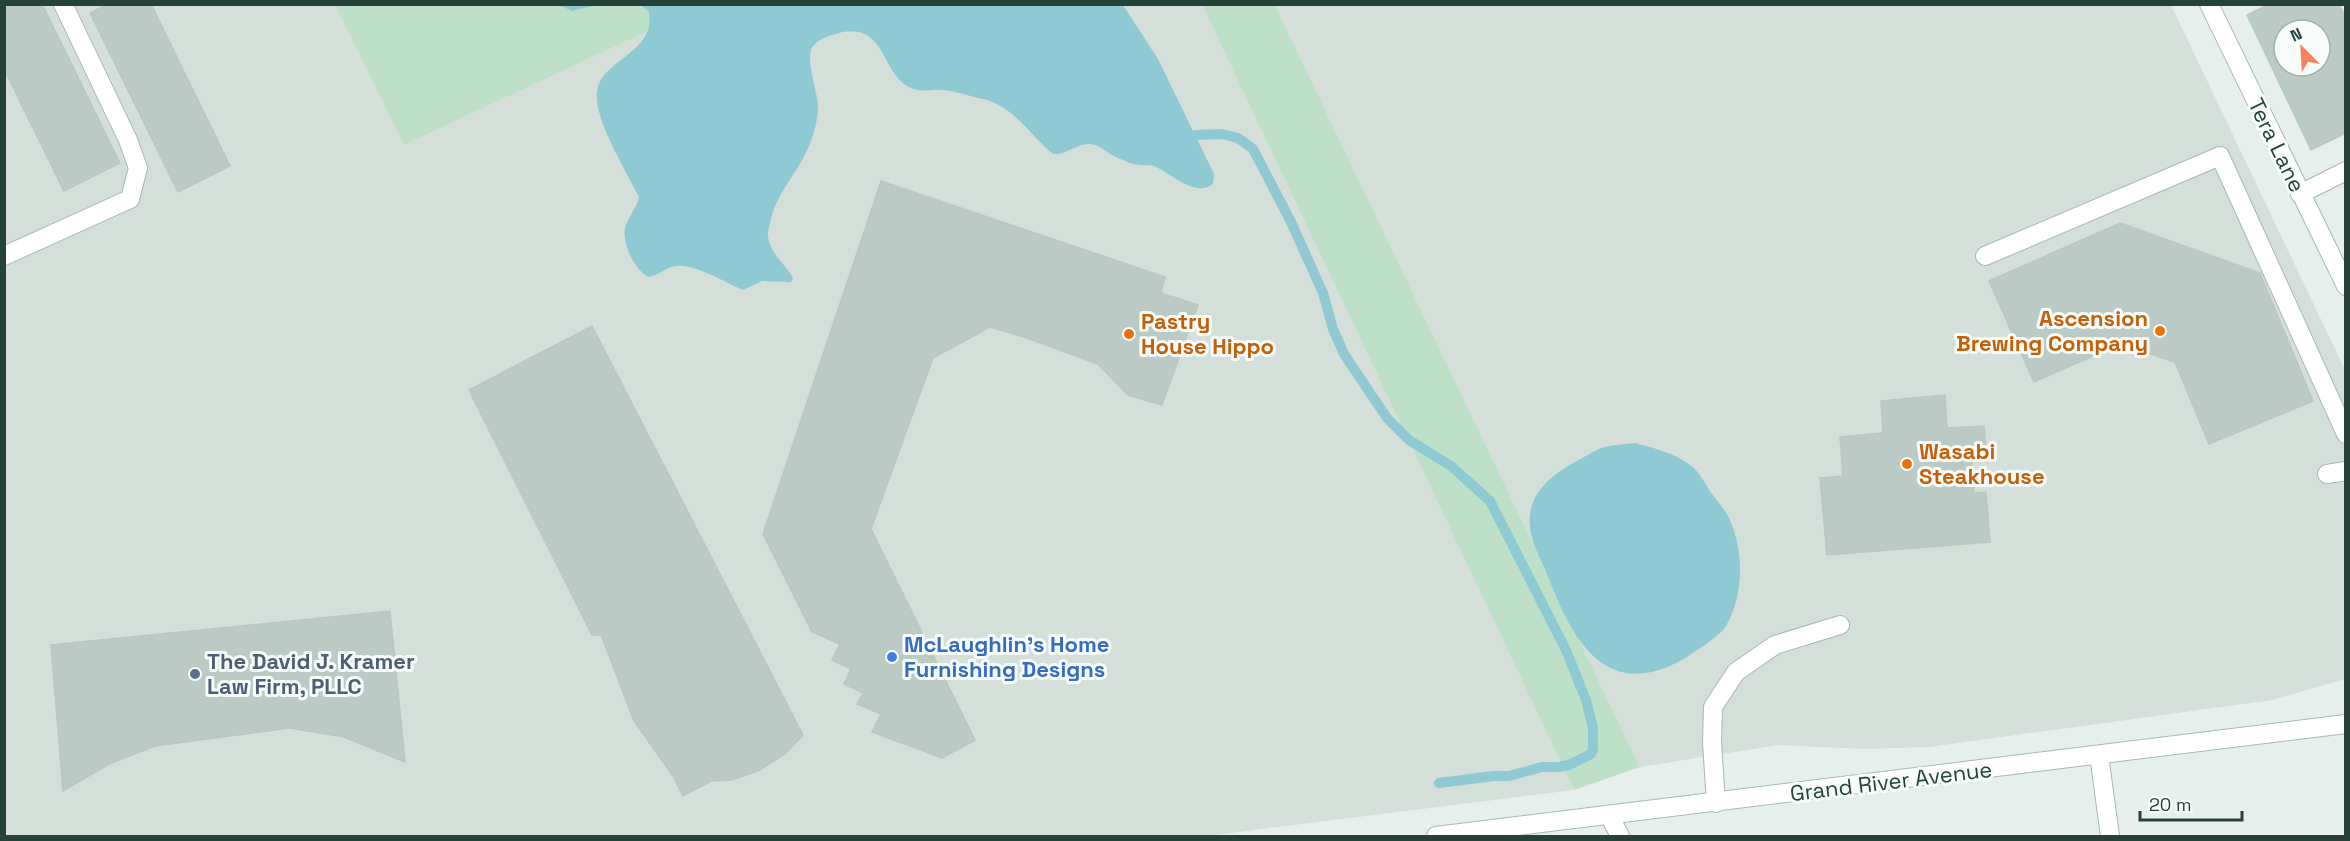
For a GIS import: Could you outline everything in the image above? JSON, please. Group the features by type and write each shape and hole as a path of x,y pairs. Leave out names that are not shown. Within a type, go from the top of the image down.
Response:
{"main road":[{"path":"4,256 130,199 138,168 128,140 63,4"},
{"name":"Tera Lane","path":"2209,4 2346,286"},
{"path":"1985,256 2220,156 2346,434"},
{"path":"2300,194 2346,171"},
{"path":"2326,474 2346,471"},
{"path":"1716,802 1712,742 1713,706 1736,672 1775,645 1840,625"},
{"name":"Grand River Avenue","path":"1436,837 1543,830 1609,815 2346,724"},
{"path":"2099,755 2110,837"},
{"path":"1609,815 1620,837"}],"shaded area":[{"path":"5,4 335,5 404,145 704,5 1202,5 1574,790 1207,836 5,836"},
{"path":"1275,5 2171,5 2345,370 2345,679 2272,700 1929,747 1863,749 1779,745 1640,767"}],"green space":[{"path":"335,5 704,5 404,145"},
{"path":"1202,5 1275,5 1640,767 1574,790"}],"water":[{"path":"559,5 597,5 572,11"},
{"path":"641,5 1123,5 1158,59 1214,174 1213,184 1199,188 1192,187 1156,167 1129,163 1093,144 1084,144 1062,153 1053,154 1019,120 1001,106 952,91 911,88 901,82 876,43 868,36 857,32 843,32 820,40 811,50 810,65 818,106 815,126 804,156 777,202 768,231 771,247 793,278 791,282 762,281 743,290 698,269 679,266 671,267 649,277 634,263 625,234 626,224 639,197 608,136 597,100 598,86 604,75 635,49 649,27 649,12"},
{"path":"1635,443 1677,457 1699,474 1730,520 1740,560 1736,601 1726,626 1719,634 1687,657 1660,670 1636,674 1616,670 1598,660 1583,645 1559,603 1535,548 1530,523 1532,505 1536,495 1558,473 1601,448"}],"building":[{"path":"4,4 42,4 120,163 64,191 4,69"},
{"path":"108,4 151,4 230,166 178,192 90,13"},
{"path":"2269,4 2339,4 2346,19 2346,133 2311,150 2277,78 2332,78 2332,18 2272,18 2272,68 2247,15"},
{"path":"881,181 1165,277 1161,293 1198,305 1162,405 1128,395 1098,364 990,327 933,358 871,529 975,740 942,758 872,732 881,714 857,704 863,693 844,684 851,669 832,660 840,644 812,632 763,534"},
{"path":"2120,223 2260,273 2313,401 2209,444 2175,362 2120,344 2034,382 1989,281"},
{"path":"592,326 803,735 786,753 760,770 732,780 711,781 683,796 673,776 634,721 601,635 592,635 469,390"},
{"name":"Wasabi Steakhouse","path":"1945,395 1947,428 1984,426 1986,451 1971,452 1974,493 1986,492 1990,542 1827,555 1820,478 1843,476 1840,437 1883,433 1881,401"},
{"path":"390,611 405,762 344,737 290,728 155,746 109,764 63,791 51,645"}],"waterway":[{"path":"1196,135 1222,134 1238,138 1253,149 1291,222 1323,293 1333,329 1344,354 1387,418 1409,440 1451,466 1490,501 1566,650 1586,700 1593,728 1591,754 1569,765 1542,767 1509,776 1439,783"}],"place":[{"name":"Ascension Brewing Company","path":"2160,331"},
{"name":"Pastry House Hippo","path":"1129,334"},
{"name":"Wasabi Steakhouse","path":"1907,464"},
{"name":"McLaughlin's Home Furnishing Designs","path":"892,657"},
{"name":"The David J. Kramer Law Firm, PLLC","path":"195,674"}]}
